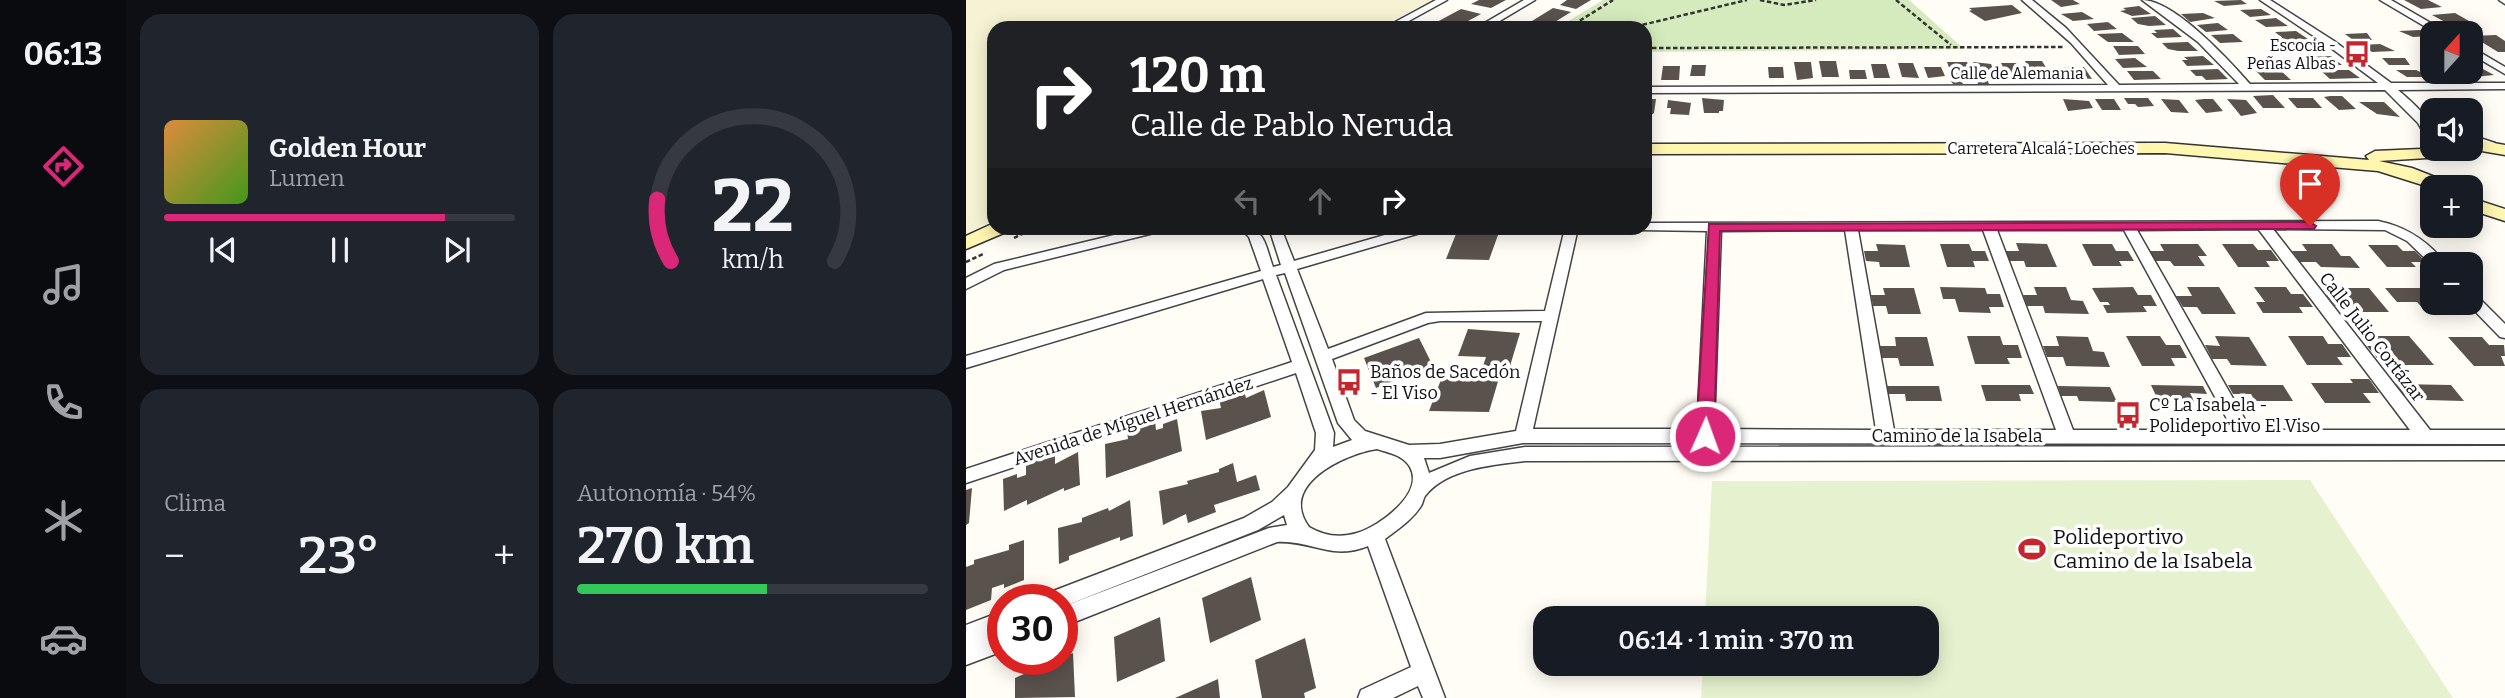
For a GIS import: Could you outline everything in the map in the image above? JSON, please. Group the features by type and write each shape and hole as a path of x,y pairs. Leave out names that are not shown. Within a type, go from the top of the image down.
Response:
{"main road":[{"name":"Carretera Alcalá-Loeches","path":"1652,138 2085,137 2239,143 2373,156 2420,151"},
{"name":"Carretera Alcalá-Loeches","path":"1652,149 2165,148 2337,161 2396,170 2420,179"},
{"path":"2483,208 2505,215"},
{"path":"966,243 987,233"}],"street":[{"path":"1404,21 1444,0"},
{"path":"1494,21 1531,0"},
{"path":"2026,0 2072,38 2096,62 2116,88"},
{"path":"2146,0 2177,19 2210,45 2248,88"},
{"path":"2264,0 2319,34 2390,88 2420,117"},
{"path":"2384,0 2422,21"},
{"path":"2483,57 2505,71"},
{"name":"Calle de Alemania","path":"1652,90 2505,86"},
{"path":"2390,88 2410,96 2420,105"},
{"path":"1652,227 2378,225 2401,230 2413,237 2427,252"},
{"path":"2129,226 2246,437"},
{"path":"1705,436 1714,227"},
{"path":"1989,227 2067,436"},
{"name":"Calle Julio Cortázar","path":"2264,227 2425,437"},
{"path":"1851,228 1886,436"},
{"path":"966,284 999,267 1129,235"},
{"path":"1078,591 1251,524 1279,508 1294,493 1324,451 1325,433 1255,235"},
{"path":"1078,611 1276,534 1290,533 1338,544 1374,536 1398,522 1412,506 1421,489 1419,462 1410,452 1395,445 1359,436 1346,423 1278,235"},
{"path":"966,362 1399,235"},
{"path":"1523,436 1570,235"},
{"path":"2483,310 2505,333"},
{"path":"1322,357 1426,318 1550,316"},
{"name":"Avenida de Miguel Hernández","path":"966,476 1301,365"},
{"name":"Camino de la Isabela","path":"1410,452 1440,451 1523,436 2505,437"},
{"path":"1315,465 1356,445 1377,442"},
{"name":"Camino de la Isabela","path":"1421,489 1438,474 1465,463 1525,454 2505,453"},
{"path":"1294,493 1291,509 1293,517 1305,536"},
{"path":"1374,536 1434,698"},
{"path":"966,635 987,627"},
{"path":"966,655 987,647"},
{"path":"1369,698 1424,672"}],"path":[{"path":"1579,21 1613,0"},
{"path":"1652,23 1747,0"},
{"path":"1760,0 1784,5 1816,0"},
{"path":"1896,0 1953,47"},
{"path":"1652,47 2066,47 2060,38"}],"shaded area":[{"path":"966,0 1433,0 1391,21 987,21 987,224 966,234"}],"green space":[{"path":"1603,0 1909,0 1964,49 1652,52 1652,21 1568,21"},
{"name":"Polideportivo Camino de la Isabela","path":"2310,480 2453,698 1701,698 1702,676 1939,676 1939,606 1706,606 1712,481"}],"building":[{"path":"1479,0 1506,0 1491,8 1471,4"},
{"path":"1567,0 1591,0 1576,9 1560,5"},
{"path":"2051,0 2073,0 2080,4 2061,7"},
{"path":"2241,0 2247,4 2224,6 2214,1"},
{"path":"2404,0 2428,0 2442,7 2421,9"},
{"path":"2012,5 2022,13 1985,21 1969,11 1972,10 1969,8"},
{"path":"2139,6 2151,14 2132,16 2120,11 2126,10 2123,8"},
{"path":"1553,8 1571,12 1556,21 1532,21"},
{"path":"1461,9 1481,14 1468,21 1439,21"},
{"path":"2261,9 2271,15 2250,17 2240,10"},
{"path":"2082,12 2094,19 2073,21 2061,14"},
{"path":"2203,13 2215,18 2190,22 2181,14"},
{"path":"2455,13 2469,21 2443,21 2432,15"},
{"path":"2155,16 2166,25 2138,24 2131,18"},
{"path":"2276,18 2288,26 2266,27 2255,20"},
{"path":"2108,22 2117,29 2094,31 2087,24"},
{"path":"2218,23 2228,30 2206,32 2197,25"},
{"path":"2173,29 2182,37 2157,38 2151,33 2157,33 2154,30"},
{"path":"2420,30 2420,37 2413,37 2399,31"},
{"path":"2296,31 2308,39 2286,41 2275,32"},
{"path":"2122,33 2134,42 2108,42 2097,34"},
{"path":"2367,33 2372,40 2353,40 2345,34"},
{"path":"2233,34 2243,42 2220,43 2211,35"},
{"path":"2496,35 2505,41 2505,52 2498,52 2483,43 2483,36"},
{"path":"2188,42 2198,51 2168,49 2162,43"},
{"path":"2290,43 2312,43 2323,50 2301,51"},
{"path":"2380,44 2395,51 2372,52 2361,45"},
{"path":"2113,46 2138,46 2145,54 2119,55"},
{"path":"2203,56 2214,65 2187,66 2182,60 2188,60 2184,57"},
{"path":"2331,56 2342,65 2318,65 2307,57"},
{"path":"2135,58 2147,67 2123,68 2115,59"},
{"path":"2382,58 2405,58 2410,65 2389,65"},
{"path":"1819,61 1836,61 1839,77 1822,77"},
{"path":"2025,61 2042,61 2053,79 2034,79"},
{"path":"1794,62 1811,62 1813,78 1797,80"},
{"path":"1947,62 1967,62 1973,76 1961,79 1963,84 1953,84"},
{"path":"1973,62 1991,64 1997,79 1987,79 1989,84 1978,84 1975,76 1979,76"},
{"path":"1898,63 1913,63 1919,78 1902,77"},
{"path":"2001,63 2016,63 2024,77 2008,77"},
{"path":"1871,64 1886,64 1890,78 1874,78"},
{"path":"1692,65 1706,65 1705,76 1690,76"},
{"path":"1663,66 1680,66 1679,80 1661,80"},
{"path":"1768,67 1783,67 1784,78 1769,78"},
{"path":"1924,67 1941,67 1945,76 1928,78"},
{"path":"2063,67 2084,67 2092,79 2060,76 2057,71 2066,71"},
{"path":"2218,69 2228,79 2206,80 2190,70"},
{"path":"2483,69 2494,75 2483,76"},
{"path":"1849,70 1865,70 1867,79 1850,79"},
{"path":"2255,70 2280,70 2291,80 2265,80"},
{"path":"2320,70 2349,70 2360,78 2330,79"},
{"path":"2396,70 2420,72 2420,77 2407,77"},
{"path":"2127,71 2153,71 2161,79 2134,80"},
{"path":"2273,95 2285,108 2263,108 2253,96"},
{"path":"2342,96 2356,109 2339,110 2324,97"},
{"path":"1702,98 1724,100 1723,111 1704,113"},
{"path":"2124,98 2148,98 2154,106 2138,107 2128,104"},
{"path":"2288,98 2313,98 2322,108 2297,108"},
{"path":"1652,99 1656,99 1652,114"},
{"path":"2063,99 2089,101 2093,108 2068,111"},
{"path":"2095,99 2114,99 2121,110 2102,110"},
{"path":"2161,99 2179,100 2189,113 2171,112"},
{"path":"2213,99 2223,111 2206,113 2195,100"},
{"path":"2227,99 2246,100 2257,113 2241,116"},
{"path":"1668,100 1691,103 1689,115 1670,114 1671,108 1667,108"},
{"path":"2359,102 2384,102 2400,117 2377,114"},
{"path":"1456,235 1498,235 1489,260 1446,259"},
{"path":"2016,243 2047,244 2057,267 2026,267 2024,261 2009,261 2005,251 2019,251"},
{"path":"1876,244 1905,245 1910,267 1880,267 1879,262 1866,261 1864,251 1878,251"},
{"path":"1940,244 1969,244 1972,251 1985,251 1989,261 1973,261 1975,267 1947,267"},
{"path":"2082,244 2112,244 2116,251 2128,251 2134,261 2119,261 2122,266 2093,266"},
{"path":"2160,244 2198,244 2207,256 2198,256 2205,266 2174,266 2170,261 2155,261 2149,251 2164,251"},
{"path":"2222,244 2253,244 2258,250 2271,250 2279,261 2266,261 2270,267 2238,267"},
{"path":"2302,244 2332,244 2341,256 2350,256 2360,268 2321,267 2316,262 2300,262 2292,251 2307,251"},
{"path":"2368,245 2397,245 2403,251 2415,251 2420,256 2420,262 2411,262 2416,267 2387,267"},
{"path":"1940,287 1985,288 1987,294 2000,294 2004,307 1989,307 1991,313 1959,312 1955,299 1943,299"},
{"path":"2034,287 2066,287 2071,300 2083,301 2089,314 2045,313 2043,306 2027,306 2023,295 2037,295"},
{"path":"2133,287 2138,295 2151,295 2157,306 2143,306 2147,312 2107,313 2103,305 2110,305 2108,302 2100,302 2092,288"},
{"path":"2187,287 2219,287 2236,314 2202,314 2197,307 2183,307 2176,296 2192,296"},
{"path":"2254,287 2286,287 2291,294 2303,294 2313,307 2299,307 2303,313 2263,313 2256,302 2265,302"},
{"path":"1883,288 1914,288 1921,314 1888,314 1886,306 1873,306 1871,295 1885,295"},
{"path":"2337,288 2369,288 2389,312 2356,312 2352,307 2335,306 2326,295 2343,295"},
{"path":"2385,288 2420,288 2420,305 2417,302 2397,302"},
{"path":"1468,329 1520,333 1510,366 1483,366 1486,357 1458,356"},
{"path":"1967,336 2000,336 2003,345 2018,345 2022,358 2007,358 2010,364 1975,364"},
{"path":"2056,336 2088,337 2093,351 2104,352 2110,367 2066,366 2063,357 2047,357 2043,346 2059,346"},
{"path":"2126,336 2160,336 2166,345 2180,345 2187,358 2171,358 2175,366 2142,366"},
{"path":"2215,336 2249,337 2267,366 2231,365 2227,359 2212,359 2205,345 2220,346"},
{"path":"2288,336 2323,336 2328,344 2342,344 2351,357 2337,357 2343,365 2307,365"},
{"path":"2375,336 2409,336 2434,365 2400,365 2394,358 2377,358 2367,346 2383,346"},
{"path":"1895,337 1927,337 1934,366 1900,366 1898,358 1882,358 1879,346 1896,346"},
{"path":"2448,337 2482,337 2489,345 2504,345 2505,356 2501,356 2505,366 2474,366"},
{"path":"1419,338 1433,366 1376,388 1364,358"},
{"path":"1442,377 1499,378 1489,412 1429,411"},
{"path":"2350,379 2369,379 2379,393 2363,393 2371,403 2325,403 2311,383 2353,383"},
{"path":"2396,384 2451,385 2464,401 2426,400 2422,395 2404,395"},
{"path":"1981,385 2030,385 2034,394 2019,394 2021,401 1986,401"},
{"path":"2151,385 2203,386 2207,394 2190,393 2194,401 2158,400"},
{"path":"2228,385 2283,385 2293,401 2255,401 2251,394 2233,394"},
{"path":"1887,386 1939,386 1942,401 1906,401 1905,394 1888,394"},
{"path":"2058,386 2110,387 2117,402 2079,401 2077,396 2061,396"},
{"path":"1264,390 1271,417 1206,440 1201,411 1221,408 1219,399 1244,391 1246,398"},
{"path":"1177,419 1182,451 1106,478 1105,444 1128,439 1127,430 1155,420 1156,430"},
{"path":"1078,452 1080,485 1064,491 1064,488 1027,505 1027,500 1004,511 1003,479 1017,474 1017,478 1026,475 1026,465 1055,455 1055,464"},
{"path":"1233,463 1237,482 1256,475 1260,490 1214,505 1216,512 1188,523 1186,514 1163,525 1159,491 1188,484 1187,481 1219,472 1219,469"},
{"path":"972,488 969,523 966,525 966,490"},
{"path":"1130,500 1133,536 1120,541 1120,537 1069,556 1069,560 1059,564 1058,528 1082,522 1082,518 1108,508 1109,511"},
{"path":"1024,540 1024,580 1014,584 987,584 987,602 966,610 966,567 974,564 974,560 1009,550 1009,545"},
{"path":"1251,577 1261,620 1210,643 1202,598"},
{"path":"1160,617 1165,661 1117,682 1114,637"},
{"path":"1305,638 1316,688 1304,693 1305,698 1262,698 1255,660"},
{"path":"1022,675 1074,675 1075,697 1015,698 1015,678"},
{"path":"1218,679 1220,698 1175,698"}],"place":[{"name":"Escocia - Peñas Albas","path":"2357,54"},
{"name":"Baños de Sacedón - El Viso","path":"1349,382"},
{"name":"Cº La Isabela - Polideportivo El Viso","path":"2128,415"},
{"name":"Polideportivo Camino de la Isabela","path":"2032,549"}],"route":[{"path":"1705,436 1714,227 2310,226"}]}
